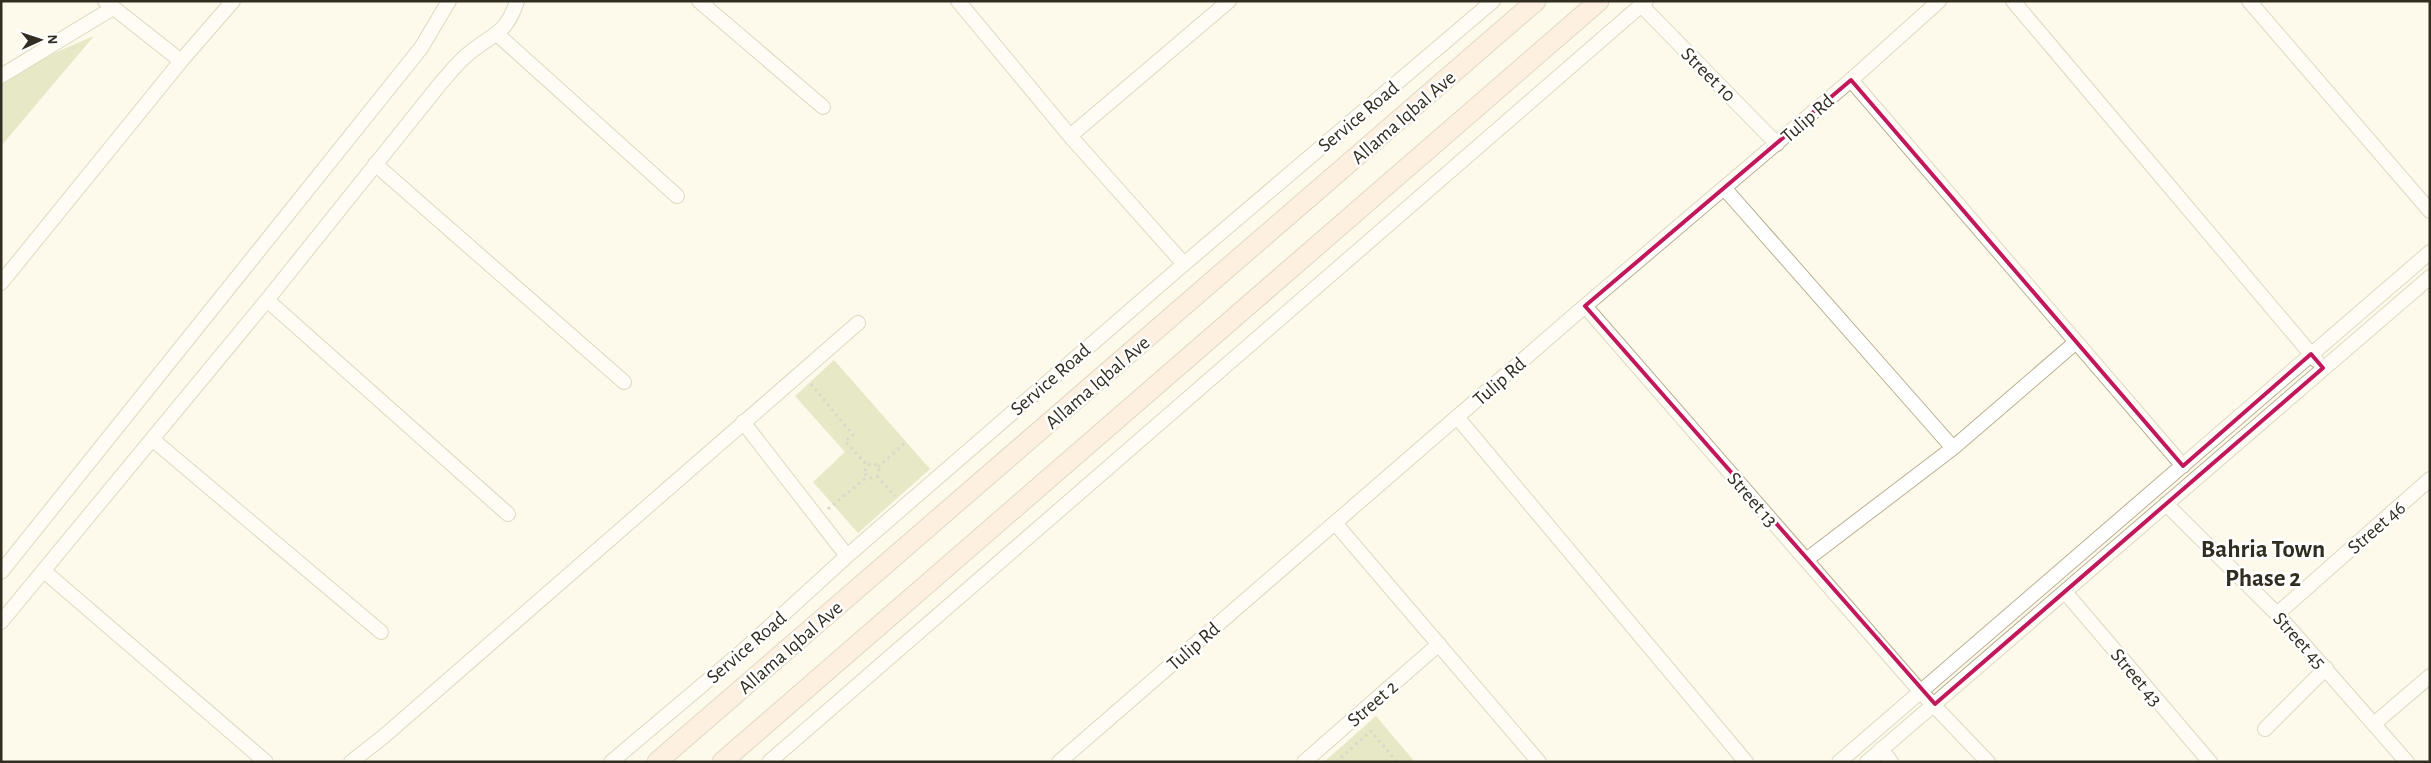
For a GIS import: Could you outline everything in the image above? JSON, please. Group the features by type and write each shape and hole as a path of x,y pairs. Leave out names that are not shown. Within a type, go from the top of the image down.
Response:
{"main road":[{"name":"Allama Iqbal Ave","path":"657,762 1536,1"},
{"name":"Allama Iqbal Ave","path":"722,762 1600,1"}],"street":[{"path":"1,283 181,61 233,1"},
{"path":"1,572 421,48 449,1"},
{"path":"1,622 268,300 440,84 468,54 498,34 512,19 517,1"},
{"path":"699,1 823,107"},
{"path":"958,1 1070,136 1184,264"},
{"path":"1070,136 1229,1"},
{"name":"Service Road","path":"611,762 745,649 846,556 1184,264 1493,1"},
{"name":"Tulip Rd","path":"1059,762 1585,306 1725,189 1939,1"},
{"path":"2013,1 2323,368"},
{"path":"2249,1 2430,211"},
{"path":"769,762 1644,3"},
{"name":"Street 10","path":"1644,3 1777,144"},
{"path":"1,76 109,5 181,61"},
{"path":"498,34 677,196"},
{"path":"1851,80 2182,466"},
{"path":"375,164 624,382"},
{"path":"1725,189 1953,448"},
{"path":"1838,762 2430,252"},
{"path":"1867,762 2430,277"},
{"path":"268,300 508,514"},
{"name":"Street 13","path":"1585,306 1920,691 1935,704 1988,762"},
{"path":"351,762 390,731 858,323"},
{"path":"1806,560 1953,448 2076,342"},
{"path":"1457,417 1746,762"},
{"path":"743,422 846,556"},
{"path":"152,439 381,632"},
{"name":"Street 46","path":"2276,614 2430,479"},
{"name":"Street 45","path":"2166,504 2276,614 2375,723 2407,762"},
{"path":"1335,523 1539,762"},
{"path":"44,571 266,762"},
{"name":"Street 43","path":"2065,592 2210,762"},
{"name":"Street 2","path":"1304,762 1440,644"},
{"path":"2265,729 2326,668"},
{"path":"2375,723 2430,676"},
{"path":"1881,749 1891,762"}],"path":[{"path":"801,372 853,435 846,441 868,466"},
{"path":"878,467 906,442"},
{"path":"868,466 874,464 878,467"},
{"path":"868,466 866,470 868,476"},
{"path":"877,476 878,467"},
{"path":"817,518 868,476 877,476 904,506"},
{"path":"1336,762 1371,731 1397,762"}],"highlighted area":[{"path":"1851,80 2183,466 2311,354 2323,368 1935,704 1585,306"}],"green space":[{"path":"94,36 1,146 1,76"},
{"path":"834,360 930,469 858,533 813,482 845,452 795,396"},
{"path":"1376,716 1415,762 1324,762"}],"district":[{"name":"Bahria Town Phase 2","path":"2263,562"}]}
